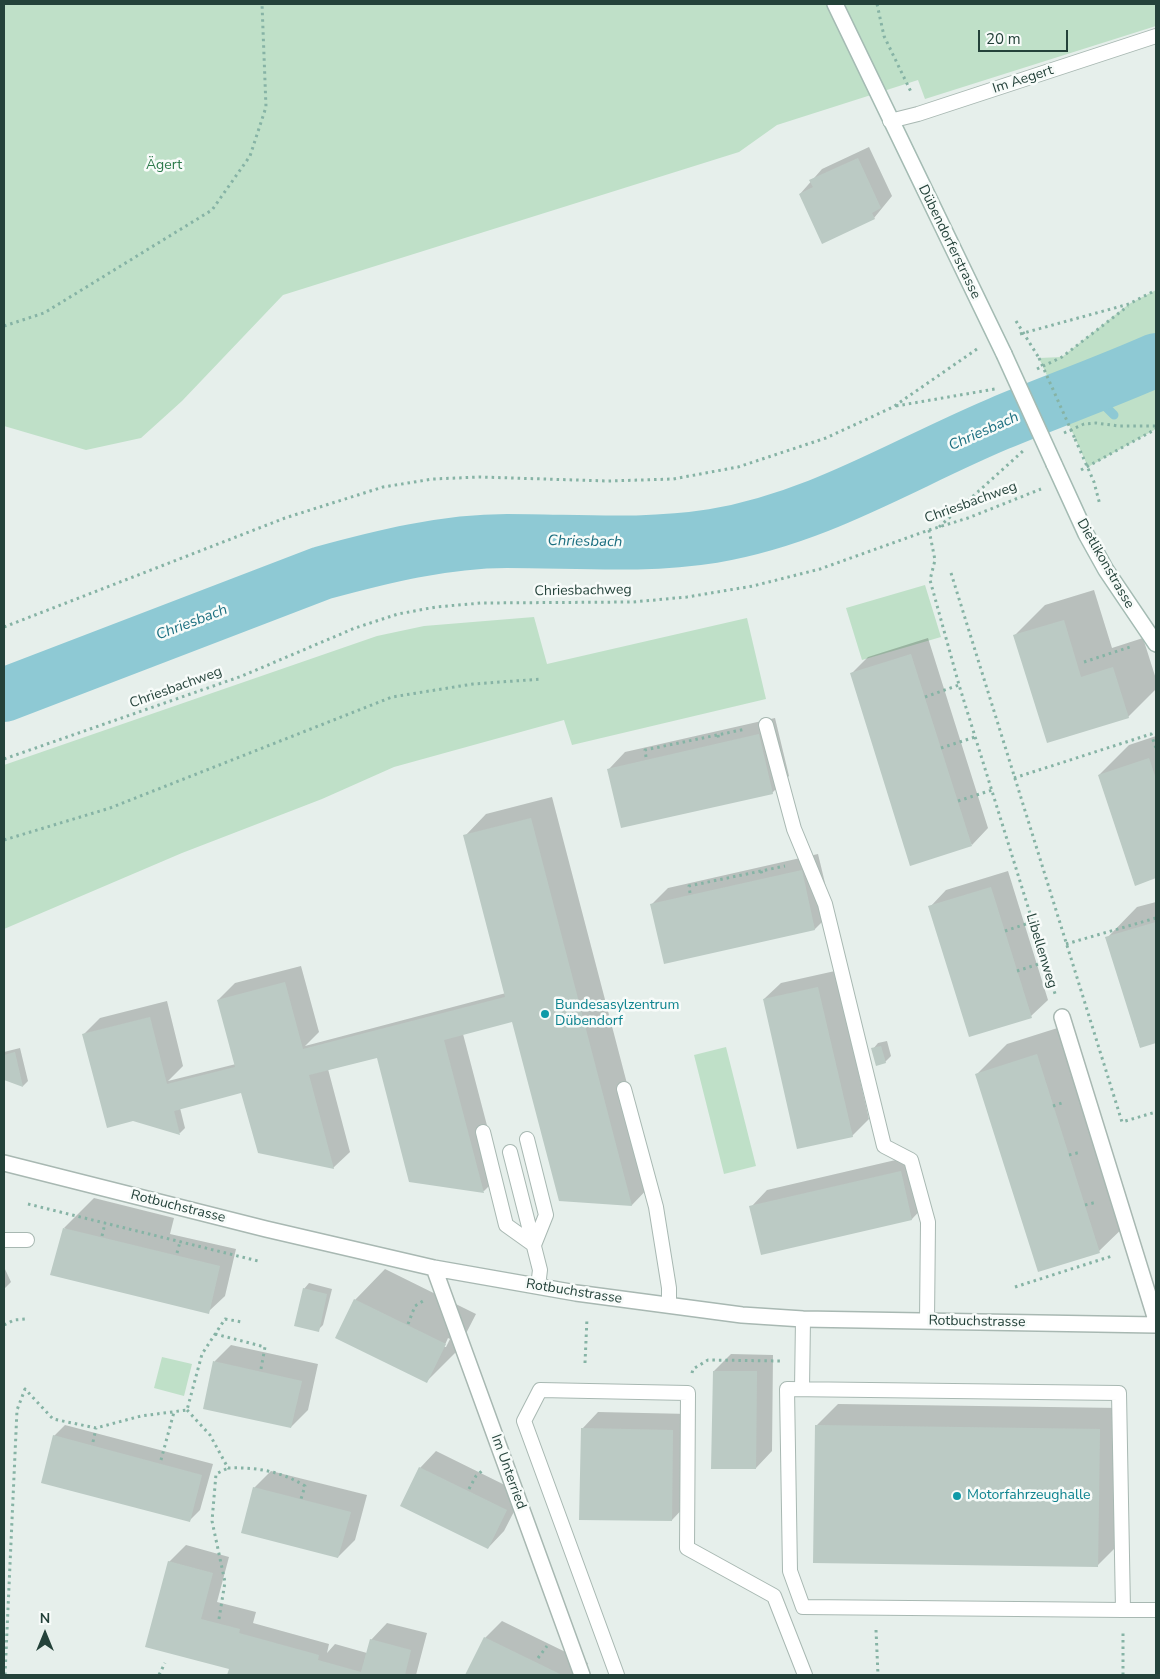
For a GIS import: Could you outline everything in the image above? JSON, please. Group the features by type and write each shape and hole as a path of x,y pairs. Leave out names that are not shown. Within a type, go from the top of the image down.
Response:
{"street":[{"name":"Dübendorferstrasse","path":"835,4 1004,354 1062,480"},
{"name":"Dietlikonstrasse","path":"1062,480 1086,534 1106,570 1156,644"},
{"path":"1062,1017 1156,1320"},
{"name":"Rotbuchstrasse","path":"4,1163 266,1229 434,1268 538,1286 669,1305 742,1315 803,1319 1156,1325"},
{"name":"Im Unterried","path":"434,1268 582,1675"}],"lane":[{"name":"Im Aegert","path":"890,121 918,114 1156,36"},
{"path":"766,725 794,829 825,904 884,1146 912,1160 928,1222 927,1321"},
{"path":"624,1089 656,1207 669,1288 669,1305"},
{"path":"483,1132 506,1225 534,1245"},
{"path":"527,1138 546,1215 534,1245"},
{"path":"510,1152 540,1270 538,1286"},
{"path":"4,1240 27,1240"},
{"path":"802,1389 803,1319"},
{"path":"1123,1610 1119,1393 787,1389 790,1571 803,1607 875,1607 1123,1610 1156,1610"},
{"path":"617,1675 524,1421 540,1390 688,1393 687,1548 774,1596 805,1675"}],"path":[{"path":"4,326 44,313 212,210 250,156 266,107 262,4"},
{"path":"877,4 884,36 912,95 918,114"},
{"path":"1014,316 1039,358 1088,467 1101,508"},
{"path":"4,627 285,518 383,487 433,479 608,481 673,479 738,467 826,438 861,422"},
{"name":"Chriesbachweg","path":"4,759 233,679 355,628 398,614 436,607 481,603 633,602 687,597 753,586 820,569 968,518 1062,480 1156,429"},
{"name":"Libellenweg","path":"929,530 936,560 930,580 975,737 1062,1017"},
{"path":"951,573 1122,1122 1156,1112"},
{"path":"1084,662 1136,646"},
{"path":"4,840 110,808 392,697 473,684 542,679"},
{"path":"925,697 960,685"},
{"path":"646,757 645,750 766,725"},
{"path":"1014,778 1152,734"},
{"path":"1152,734 1156,739"},
{"path":"1152,734 1156,748"},
{"path":"718,735 719,741"},
{"path":"941,748 975,737"},
{"path":"958,801 992,790"},
{"path":"690,892 689,886 808,862"},
{"path":"761,871 763,877"},
{"path":"1066,944 1156,918"},
{"path":"1005,931 1032,922"},
{"path":"1017,971 1045,962"},
{"path":"28,1204 258,1261"},
{"path":"102,1236 104,1223"},
{"path":"177,1253 180,1242"},
{"path":"1015,1287 1135,1250"},
{"path":"585,1363 587,1312"},
{"path":"4,1325 14,1320 26,1319"},
{"path":"187,1410 202,1354 224,1319 242,1322"},
{"path":"215,1334 266,1347 261,1369"},
{"path":"688,1393 693,1369 708,1360 780,1361 787,1389"},
{"path":"5,1675 17,1410 25,1389 53,1419 96,1428 141,1416 187,1410"},
{"path":"187,1410 210,1435 228,1468"},
{"path":"161,1460 174,1412"},
{"path":"93,1442 96,1428"},
{"path":"220,1619 225,1582 212,1521 216,1474 228,1468 253,1467 291,1477 305,1486 301,1499"},
{"path":"875,1607 878,1675"},
{"path":"1123,1610 1123,1675"},
{"path":"159,1675 165,1663"}],"green space":[{"name":"Ägert","path":"4,4 1156,4 1156,26 925,99 918,80 777,125 739,152 283,295 182,401 141,438 86,450 4,426"},
{"path":"1156,290 1156,429 1088,467 1039,358 1062,357 1129,304"},
{"path":"925,585 941,637 862,660 846,608"},
{"path":"534,617 547,664 747,618 766,699 572,745 564,720 394,767 322,799 182,853 4,929 4,765 377,636 424,626"},
{"path":"726,1047 756,1166 724,1174 694,1055"},
{"path":"162,1357 192,1364 184,1396 154,1388"}],"building":[{"path":"858,158 881,208 872,213 875,219 822,244 799,194 813,187 809,180"},
{"path":"1064,620 1081,677 1113,667 1129,718 1047,743 1013,635"},
{"path":"911,654 972,846 910,866 850,673"},
{"path":"759,734 773,794 621,828 607,769"},
{"path":"1149,758 1156,779 1156,878 1135,886 1098,775"},
{"path":"531,818 632,1206 559,1201 512,1022 444,1040 484,1193 409,1182 377,1058 309,1075 334,1169 258,1153 241,1093 174,1111 180,1135 133,1121 107,1128 82,1034 150,1017 167,1084 235,1067 217,1000 285,982 303,1049 505,997 463,835"},
{"path":"802,870 815,930 664,964 650,904"},
{"path":"991,887 1032,1018 969,1037 928,906"},
{"path":"1156,922 1156,1043 1140,1048 1105,937"},
{"path":"818,987 853,1137 797,1149 763,999"},
{"path":"881,1046 886,1063 876,1066 871,1048"},
{"path":"15,1052 23,1087 4,1080 4,1055"},
{"path":"1037,1054 1100,1253 1038,1272 975,1074"},
{"path":"901,1171 912,1220 761,1255 749,1206"},
{"path":"63,1228 220,1266 209,1314 50,1275"},
{"path":"303,1288 327,1294 319,1332 294,1326"},
{"path":"354,1299 446,1344 427,1383 335,1338"},
{"path":"213,1361 302,1381 291,1428 203,1409"},
{"path":"713,1371 757,1371 756,1469 711,1469"},
{"name":"Motorfahrzeughalle","path":"815,1425 1100,1429 1098,1567 813,1563"},
{"path":"581,1428 673,1430 672,1521 579,1520"},
{"path":"53,1435 202,1475 190,1522 41,1483"},
{"path":"419,1467 507,1510 488,1549 400,1506"},
{"path":"253,1487 351,1512 338,1558 241,1533"},
{"path":"168,1561 213,1573 201,1619 240,1629 239,1633 319,1655 318,1660 361,1672 370,1639 411,1650 405,1675 227,1675 229,1669 145,1647"},
{"path":"484,1637 562,1675 465,1675"}],"waterway":[{"name":"Chriesbach","path":"4,695 322,573 367,561 436,547 483,542 610,543 661,541 713,536 752,528 789,517 859,489 998,424 1156,360"},
{"path":"1089,390 1114,415"}],"place":[{"name":"Bundesasylzentrum Dübendorf","path":"545,1014"},
{"name":"Motorfahrzeughalle","path":"957,1496"}]}
